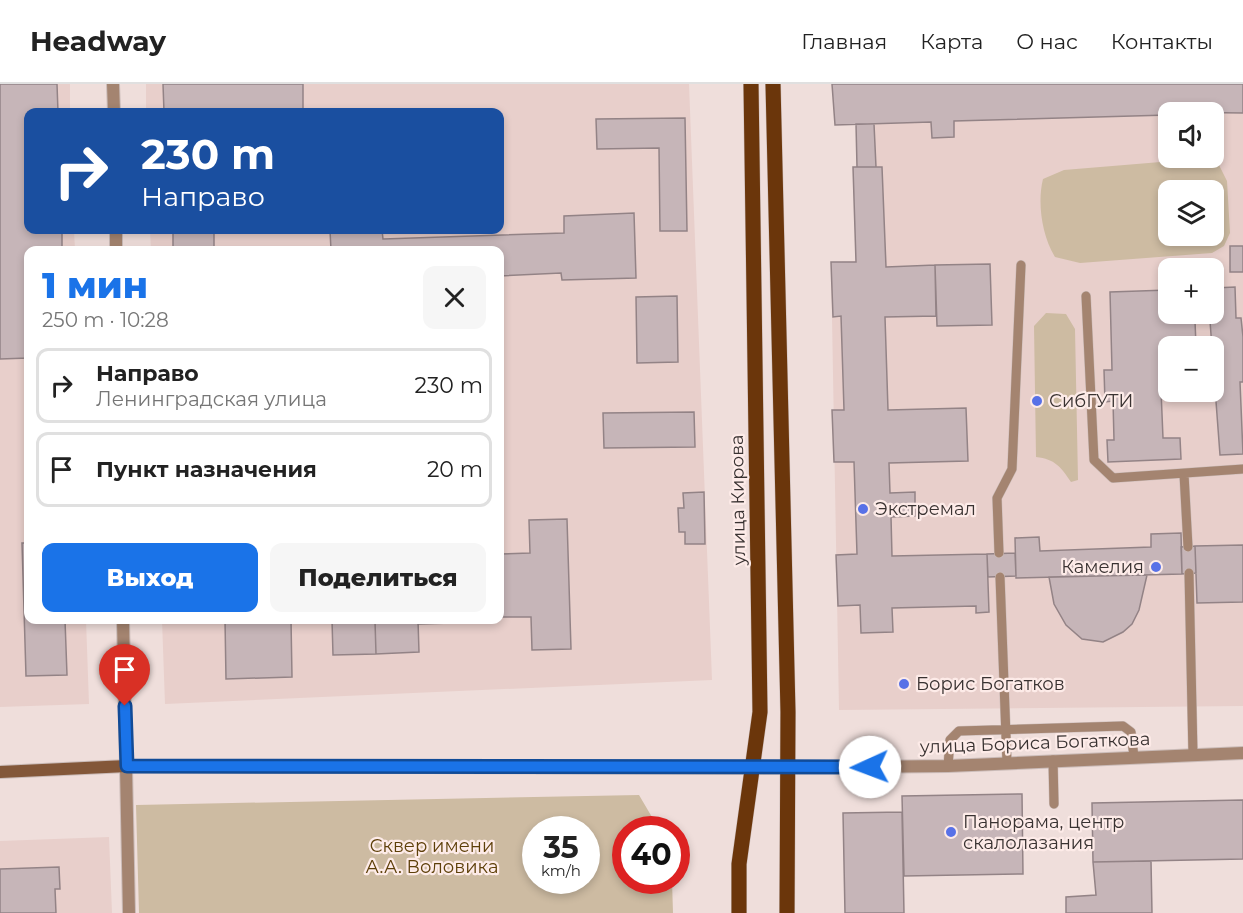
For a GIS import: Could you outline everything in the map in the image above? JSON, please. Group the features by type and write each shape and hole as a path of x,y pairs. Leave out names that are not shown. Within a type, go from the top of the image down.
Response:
{"main road":[{"name":"улица Кирова","path":"739,913 739,864 760,711 751,84"},
{"path":"773,84 788,767 787,913"},
{"name":"улица Бориса Богаткова","path":"0,772 127,766 753,768"}],"street":[{"path":"113,84 114,108"},
{"path":"123,624 129,913"},
{"name":"улица Бориса Богаткова","path":"753,768 948,766 1243,753"}],"lane":[{"path":"999,553 997,498 1012,469 1021,265"},
{"path":"1086,296 1094,460 1113,478 1243,469"},
{"path":"1184,474 1188,547"},
{"path":"1189,573 1193,755"},
{"path":"1000,577 1007,763"},
{"path":"1190,673 1200,673"},
{"path":"948,766 950,740 959,731 1123,726 1131,732 1134,757"},
{"path":"1053,760 1054,804"}],"shaded area":[{"path":"0,84 70,84 70,108 24,108 24,234 74,234 75,246 24,246 24,624 86,624 89,704 0,707"},
{"path":"146,84 689,84 712,680 165,704 162,624 504,624 504,246 151,246 150,234 504,234 504,108 146,108"},
{"name":"СибГУТИ","path":"832,84 1243,84 1243,706 839,710 831,262 856,261 853,167 857,167 856,125 835,125"},
{"path":"109,837 112,913 0,913 0,841"}],"green space":[{"path":"1158,162 1158,168 1220,168 1227,181 1230,233 1224,246 1212,253 1080,263 1055,257 1042,219 1043,179 1064,170"},
{"path":"1046,313 1066,314 1075,329 1078,480 1071,482 1057,465 1036,457 1034,326"},
{"name":"Cквер имени А.А. Воловика","path":"639,795 651,816 612,816 612,894 672,894 673,913 139,913 136,805"}],"building":[{"path":"0,84 57,84 58,108 24,108 24,234 62,234 62,246 24,246 24,358 0,359"},
{"path":"163,84 303,84 303,108 164,108"},
{"path":"832,84 1243,84 1243,113 1224,113 1224,102 1158,102 1158,115 954,121 954,137 932,138 931,122 835,125"},
{"path":"685,118 687,231 660,231 659,148 597,149 596,119"},
{"path":"856,124 874,124 876,167 857,167"},
{"path":"853,167 882,167 886,267 935,265 936,316 885,317 888,410 966,408 968,461 889,463 890,493 915,492 915,516 891,517 892,556 987,554 989,612 976,613 976,606 892,608 893,632 861,633 860,605 838,606 836,555 857,554 854,462 834,462 832,410 844,410 841,316 833,317 831,262 856,262"},
{"path":"634,213 636,278 562,280 561,273 504,276 504,246 331,246 330,234 382,234 383,239 564,233 564,216"},
{"path":"173,234 214,234 214,246 173,246"},
{"path":"1230,246 1243,246 1243,272 1230,272"},
{"path":"990,264 992,325 937,326 935,265"},
{"path":"1235,287 1236,318 1241,318 1243,382 1240,382 1243,454 1220,455 1216,402 1224,402 1224,336 1211,336 1210,324 1224,324 1224,288"},
{"path":"1158,290 1158,324 1195,324 1196,336 1158,336 1158,402 1162,402 1163,438 1180,438 1181,459 1108,462 1107,440 1114,440 1113,401 1105,402 1104,370 1112,370 1110,292"},
{"path":"677,296 678,362 637,363 636,297"},
{"path":"694,412 695,447 604,448 603,413"},
{"path":"704,492 705,544 685,544 685,532 679,532 678,508 684,508 683,493"},
{"path":"567,519 571,649 532,650 531,617 504,617 504,554 530,553 529,520"},
{"path":"1181,533 1182,574 1016,578 1015,538 1039,537 1040,551 1151,547 1151,534"},
{"path":"22,543 24,543 24,610"},
{"path":"1243,545 1243,602 1197,603 1195,546"},
{"path":"1195,546 1196,573 1182,574 1181,547"},
{"path":"1015,553 1016,576 988,577 987,554"},
{"path":"1147,575 1139,610 1132,624 1123,632 1103,642 1082,639 1066,625 1054,604 1049,577"},
{"path":"24,624 65,624 67,675 26,676"},
{"path":"225,624 291,624 292,677 226,679"},
{"path":"332,624 375,624 376,654 333,655"},
{"path":"375,624 418,624 419,652 376,654"},
{"path":"1022,794 1023,874 904,876 902,796"},
{"path":"1243,800 1243,859 1093,862 1092,803"},
{"path":"902,812 904,913 845,913 843,813"},
{"path":"1151,861 1152,913 1066,913 1066,897 1096,895 1093,862"},
{"path":"59,867 60,889 55,889 56,913 0,913 0,869"}],"place":[{"name":"СибГУТИ","path":"1037,401"},
{"name":"Экстремал","path":"863,509"},
{"name":"Камелия","path":"1156,567"},
{"name":"Борис Богатков","path":"904,684"},
{"name":"Панорама, центр скалолазания","path":"951,832"}],"route":[{"path":"125,706 127,766 788,767 826,769 870,767"}]}
